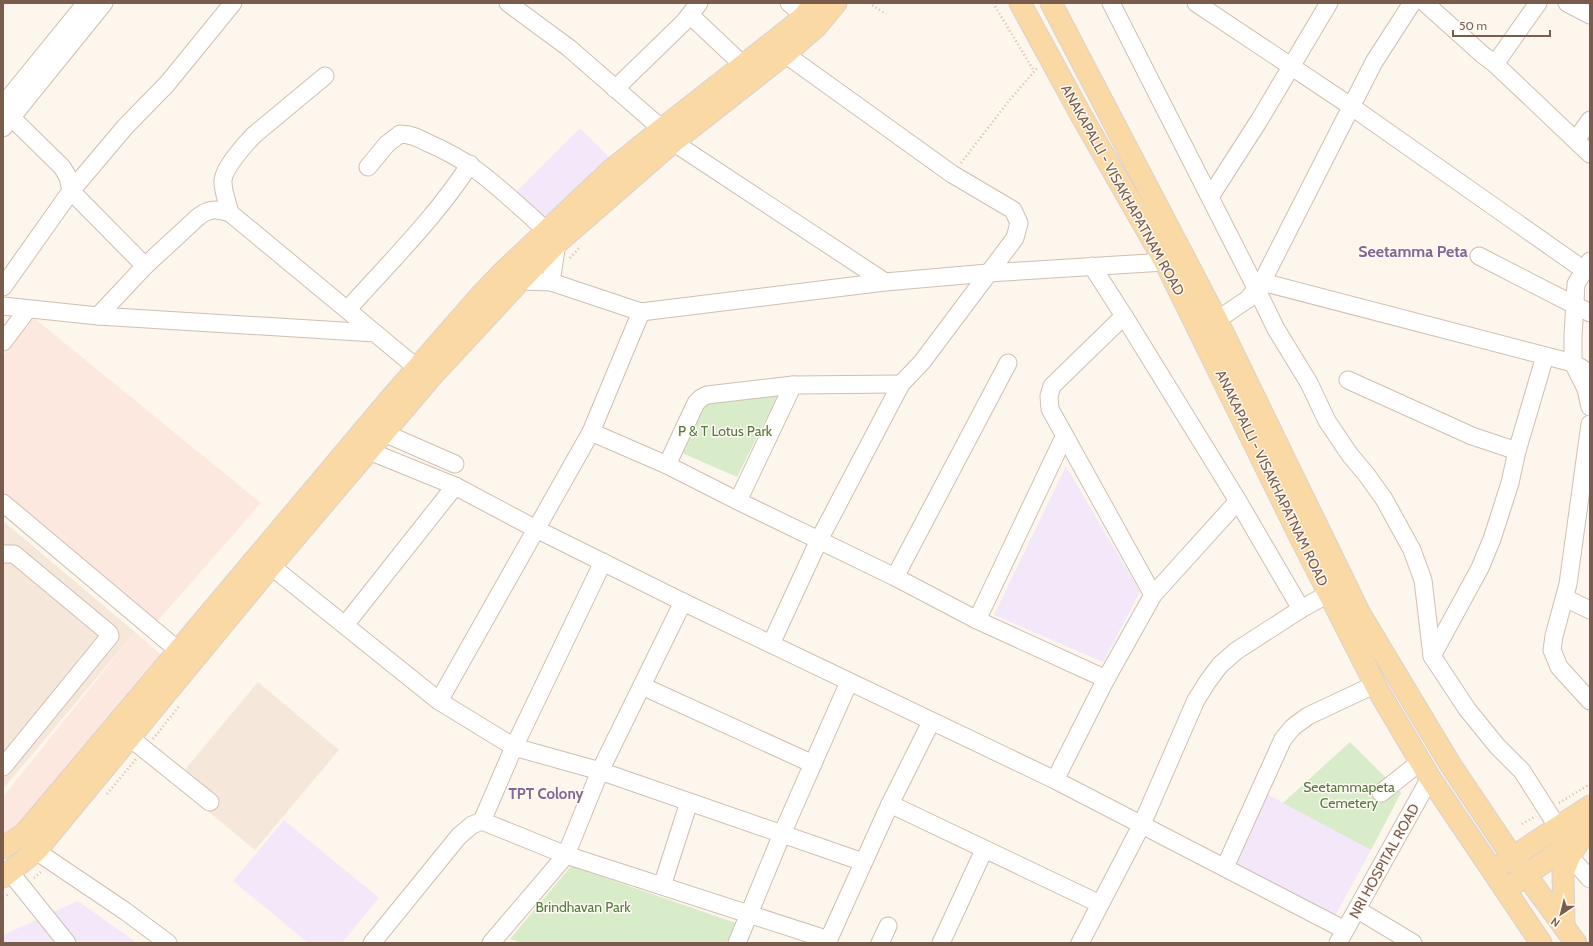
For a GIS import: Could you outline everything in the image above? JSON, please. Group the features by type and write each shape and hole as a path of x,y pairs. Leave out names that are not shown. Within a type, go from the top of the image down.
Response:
{"main road":[{"path":"7,874 36,851 129,737 265,560 362,446 417,368 504,270 552,237 743,65 806,12 836,3"},
{"name":"ANAKAPALLI - VISAKHAPATNAM ROAD","path":"1020,3 1081,115 1165,262 1302,539 1376,684 1425,770 1504,890 1541,943"},
{"name":"ANAKAPALLI - VISAKHAPATNAM ROAD","path":"1051,3 1217,320 1360,614 1450,764 1527,876 1570,935"},
{"path":"667,135 785,54 806,12"},
{"path":"362,446 384,433 431,377 520,281 552,237"},
{"path":"3,848 25,833 178,652 265,560"},
{"path":"1492,870 1557,826 1590,806"},
{"path":"1504,890 1566,852 1589,828"},
{"path":"1566,852 1563,872 1570,935"}],"street":[{"path":"6,117 86,3"},
{"path":"6,117 104,3"},
{"path":"3,288 71,191 125,127 167,84 234,3"},
{"path":"508,3 569,48 667,135 885,282"},
{"path":"1111,3 1210,197 1259,285 1276,329 1309,383 1327,421 1350,455 1384,499 1412,550 1423,580 1432,656 1467,709 1497,746 1522,771 1557,826"},
{"path":"1196,3 1587,265 1576,284 1574,305 1573,363 1586,389 1590,407"},
{"path":"1210,197 1260,119 1329,3"},
{"path":"1217,320 1248,299 1259,285 1352,108 1374,62 1412,3"},
{"path":"1495,64 1538,3"},
{"path":"1567,3 1590,15"},
{"path":"1431,5 1590,154"},
{"path":"615,89 680,26 694,9 743,65"},
{"path":"771,644 819,540 901,384 922,362 1015,238 1019,222 1013,210 952,174 785,54"},
{"path":"230,213 223,182 227,170 246,143 254,135 325,76"},
{"path":"6,117 62,167 68,176 71,191 145,266"},
{"path":"1576,140 1590,120"},
{"path":"368,167 387,144 400,134 409,134 445,150 470,164 494,183 552,237 551,282"},
{"path":"348,309 456,187 470,164"},
{"path":"98,316 145,266 204,211 211,209 220,210 230,213 348,309 417,368"},
{"path":"1479,256 1590,313"},
{"path":"520,281 551,282 640,312 885,282 988,273 1165,262"},
{"path":"1092,266 1238,501 1301,609"},
{"path":"1259,285 1573,363 1590,373"},
{"path":"3,306 98,316 375,333"},
{"path":"3,342 28,309"},
{"path":"439,701 591,432 640,312"},
{"path":"1124,316 1052,386 1048,396 1050,409 1064,437 1153,595"},
{"path":"1432,656 1480,568 1492,538 1510,484 1517,451 1545,356"},
{"path":"896,577 1008,363"},
{"path":"1348,380 1472,436 1517,451"},
{"path":"667,465 692,411 701,398 707,395 793,385 901,384"},
{"path":"738,501 793,385"},
{"path":"1590,424 1568,584 1554,636 1552,650 1559,668 1590,701"},
{"path":"591,432 667,465 896,577 977,620 1106,679"},
{"path":"384,433 455,464"},
{"path":"977,620 1064,437"},
{"path":"362,446 455,486 536,529 683,602 931,722 1055,780 1225,867 1342,936"},
{"path":"345,625 455,486"},
{"path":"1055,780 1106,679 1153,595 1238,501"},
{"path":"3,503 178,652"},
{"path":"3,554 14,554 109,633 110,636 3,767"},
{"path":"265,560 439,701 514,747 600,771 863,862"},
{"path":"482,821 514,747 603,562"},
{"path":"1080,943 1142,824 1196,700 1208,681 1220,665 1236,651 1301,609 1330,593"},
{"path":"1565,598 1590,610"},
{"path":"494,942 566,855 600,771 683,602"},
{"path":"737,943 750,915 782,834 849,682"},
{"path":"1225,867 1283,739 1293,727 1308,716 1376,684"},
{"path":"642,686 813,764"},
{"path":"372,943 459,836 472,825 482,821 566,855 828,941 890,804 931,722"},
{"path":"129,737 210,802"},
{"path":"1381,793 1425,770"},
{"name":"NRI HOSPITAL ROAD","path":"1342,936 1358,910 1425,770"},
{"path":"662,886 689,802"},
{"path":"890,804 1100,904"},
{"path":"941,943 984,850"},
{"path":"36,851 125,911 168,943"},
{"path":"1566,852 1590,879"},
{"path":"7,874 67,943"},
{"path":"1358,910 1413,943"},
{"path":"880,943 888,926"}],"path":[{"path":"869,3 886,14"},
{"path":"993,3 1034,71"},
{"path":"952,174 1008,102 1048,54"}],"shaded area":[{"path":"580,128 609,157 545,221 516,192"},
{"path":"34,318 261,503 155,624 3,499 3,356"},
{"path":"1066,466 1140,592 1103,662 994,615"},
{"path":"3,521 135,632 3,789"},
{"path":"135,632 160,654 13,831 3,838 3,797"},
{"path":"258,682 339,750 255,850 174,783"},
{"path":"1267,794 1371,850 1334,918 1231,862"},
{"path":"284,820 379,898 342,943 308,943 233,881"},
{"path":"78,901 137,943 3,943 3,935"}],"green space":[{"name":"P & T Lotus Park","path":"779,393 737,477 682,453 704,401"},
{"name":"Seetammapeta Cemetery","path":"1350,742 1401,793 1371,850 1283,803"},
{"name":"Brindhavan Park","path":"571,866 736,923 727,943 522,943 510,939"}],"district":[{"name":"Seetamma Peta","path":"1413,251"},
{"name":"TPT Colony","path":"546,794"}]}
